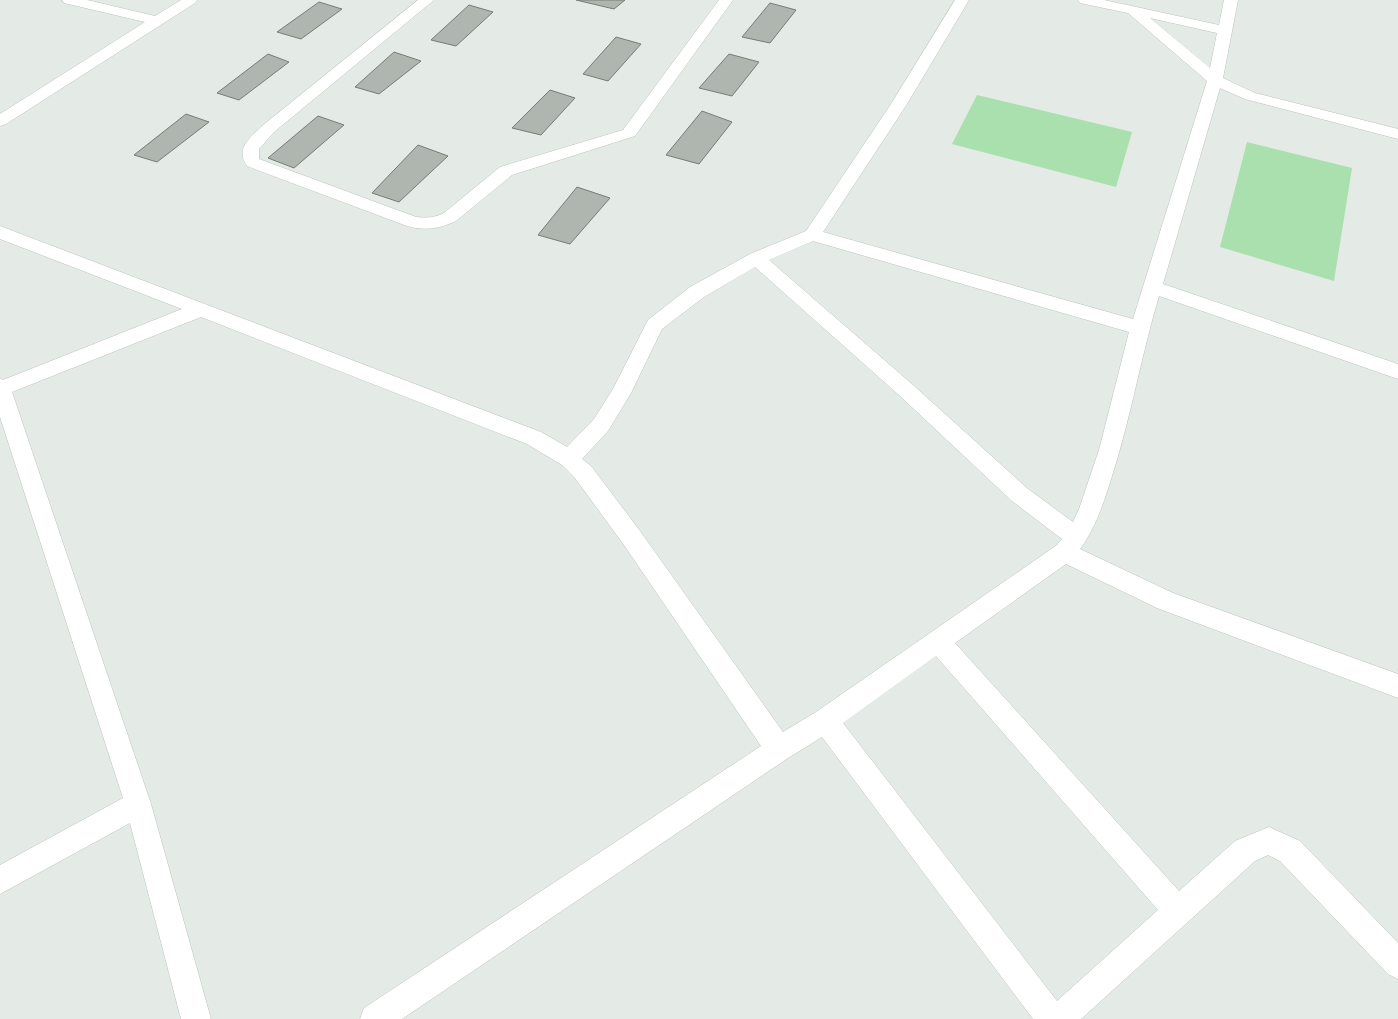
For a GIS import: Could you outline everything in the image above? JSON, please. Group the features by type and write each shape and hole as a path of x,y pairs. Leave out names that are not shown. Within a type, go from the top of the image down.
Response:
{"street":[{"path":"0,121 190,0"},
{"path":"427,0 268,129 252,147 249,154 253,162 413,222 426,224 439,222 450,217 506,171 629,133 726,0"},
{"path":"569,459 600,425 621,393 655,325 697,292 756,258 812,235 899,104 962,0"},
{"path":"1085,0 1134,12 1224,30"},
{"path":"375,1019 779,749 825,721 939,642 1071,544 1090,511 1110,450 1140,328 1215,80 1231,0"},
{"path":"78,1 158,21"},
{"path":"1134,12 1215,80 1250,96 1398,134"},
{"path":"0,232 534,438 569,459 583,472 632,538 779,749"},
{"path":"812,235 1140,328"},
{"path":"756,258 906,390 1071,544 1165,601 1398,686"},
{"path":"1152,287 1398,372"},
{"path":"196,1019 138,804 0,388 199,310"},
{"path":"939,642 1179,912"},
{"path":"825,721 1052,1019"},
{"path":"0,880 138,804"},
{"path":"1059,1019 1245,852 1269,841 1290,850 1398,964"}],"green space":[{"path":"977,95 1132,132 1116,187 952,144"},
{"path":"1247,142 1352,168 1334,281 1220,247"}],"building":[{"path":"576,0 625,0 614,9"},
{"path":"319,2 342,9 301,39 277,32"},
{"path":"770,3 796,10 770,43 742,37"},
{"path":"469,5 493,12 456,46 431,40"},
{"path":"616,37 641,44 608,81 583,74"},
{"path":"394,52 421,61 379,94 355,87"},
{"path":"268,54 289,62 239,100 217,93"},
{"path":"729,54 759,62 732,96 699,88"},
{"path":"550,90 575,98 541,135 512,128"},
{"path":"702,111 732,122 699,164 666,155"},
{"path":"186,114 209,122 157,162 134,155"},
{"path":"318,116 344,125 294,168 268,158"},
{"path":"418,145 448,156 399,202 372,193"},
{"path":"577,187 610,198 570,244 538,235"}]}
